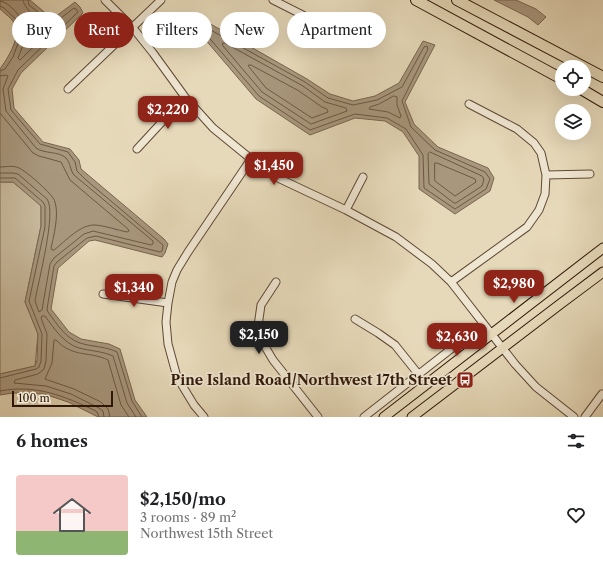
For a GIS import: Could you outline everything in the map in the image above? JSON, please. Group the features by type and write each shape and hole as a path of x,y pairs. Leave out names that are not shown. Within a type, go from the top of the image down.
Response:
{"highway":[{"path":"416,0 555,75"},
{"path":"457,0 603,77"},
{"path":"591,95 603,102"}],"main road":[{"path":"384,417 603,248"},
{"path":"412,417 603,272"}],"street":[{"path":"105,0 117,12"},
{"path":"134,26 161,0"},
{"path":"273,0 296,12"},
{"path":"134,30 153,53 185,97 213,128 251,160 278,178 346,210 396,237 432,264 451,282 502,348 536,387 574,417"},
{"path":"68,89 111,48"},
{"path":"137,149 185,97"},
{"path":"451,282 527,227 539,210 545,194 546,175 541,153 534,143 517,129 469,104"},
{"path":"204,417 194,405 177,377 168,344 166,322 168,303 172,282 177,270 251,160"},
{"path":"546,175 590,174"},
{"path":"346,210 363,177"},
{"path":"276,282 261,305 257,333 273,360 318,417"},
{"path":"104,294 168,303"},
{"path":"355,319 395,345 419,375"},
{"path":"364,417 484,324"},
{"path":"585,417 602,394"}],"shaded area":[{"path":"0,182 13,182 41,205 41,226 25,302 38,334 35,366 0,374"}],"water":[{"path":"0,0 30,0 44,12 12,12 12,21 0,9"},
{"path":"494,0 516,0 536,9 546,17 538,25 528,17"},
{"path":"75,2 82,12 74,12 74,22 66,29 66,12 62,12"},
{"path":"212,25 220,29 220,48 253,48 330,94 353,101 375,96 399,83 423,41 435,45 405,102 414,124 438,147 488,168 494,178 490,191 455,214 419,189 419,156 403,132 385,121 355,118 310,135 256,99 212,47"},
{"path":"12,48 47,48 21,73 12,89 14,108 43,142 70,149 79,160 81,169 168,244 162,257 95,240 89,241 58,268 51,309 69,332 81,339 109,344 120,349 135,400 147,417 98,417 68,402 44,394 13,393 0,395 0,374 35,366 37,360 38,334 25,302 41,226 41,206 13,182 0,182 0,69"}],"place":[{"name":"Pine Island Road/Northwest 17th Street","path":"465,380"}]}
